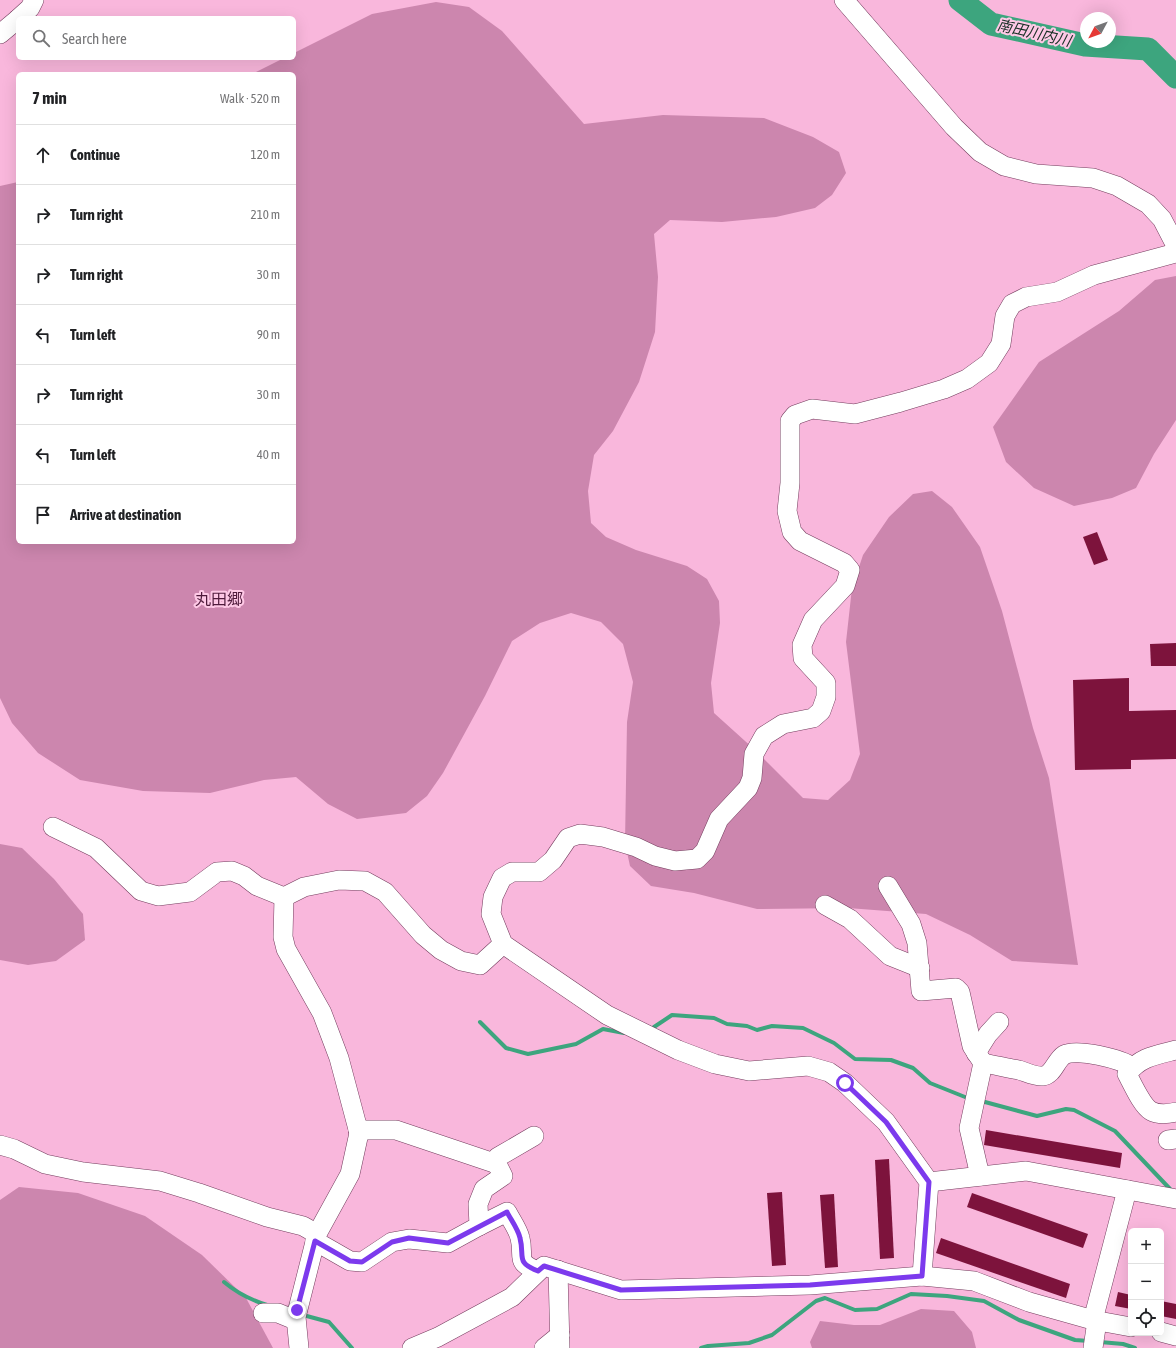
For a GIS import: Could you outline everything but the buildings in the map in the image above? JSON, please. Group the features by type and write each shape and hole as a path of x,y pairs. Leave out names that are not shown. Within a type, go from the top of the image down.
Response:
{"street":[{"path":"20,16 30,8 34,0"},
{"path":"846,0 954,128 980,152 1004,166 1036,174 1093,178 1117,186 1148,204 1162,219 1176,246"},
{"path":"0,34 16,20"},
{"path":"922,1276 929,1182 886,1122 845,1083 829,1072 808,1066 749,1071 715,1064 678,1050 608,1015 502,944 491,914 493,897 502,878 512,872 539,872 553,860 568,838 580,834 604,837 636,847 655,856 675,861 697,859 705,851 720,820 748,788 752,778 754,754 764,736 783,724 813,718 821,711 826,697 826,683 803,658 802,645 813,620 845,586 850,570 844,563 800,541 792,532 786,511 790,483 790,421 795,415 812,409 856,414 944,389 967,380 990,363 1001,344 1005,316 1012,304 1026,297 1057,292 1094,275 1176,252"},
{"path":"53,827 96,848 141,891 153,895 158,896 190,892 217,872 232,871 244,876 257,886 284,897 304,887 339,880 365,881 385,892 423,935 441,950 461,961 480,965 502,944"},
{"path":"888,886 911,924 917,943 920,968 920,991 956,988 960,992 972,1046 979,1058 1041,1077 1047,1075 1064,1055 1074,1053 1088,1053 1126,1062 1132,1067"},
{"path":"284,897 283,931 286,949 322,1013 339,1058 359,1133 350,1174 316,1237 296,1316 299,1348"},
{"path":"825,905 850,919 890,956 920,968"},
{"path":"980,1176 968,1128 979,1058 988,1034 999,1022"},
{"path":"1176,1050 1143,1059 1132,1067 1127,1074 1144,1104 1151,1111 1160,1114 1176,1112"},
{"path":"358,1130 396,1130 497,1164"},
{"path":"479,1226 478,1204 484,1188 503,1176 497,1164 498,1157 534,1136"},
{"path":"0,1145 14,1149 45,1164 83,1172 160,1181 267,1217 303,1226 350,1261 362,1262 392,1242 409,1238 448,1243 507,1212 520,1238 521,1260 528,1267 538,1271"},
{"path":"929,1182 1026,1171 1176,1199"},
{"path":"1094,1334 1127,1190"},
{"path":"412,1348 438,1337 512,1297 544,1266 621,1290 810,1285 922,1276 974,1281 1029,1302 1094,1334 1128,1328"},
{"path":"544,1348 560,1341 558,1270"},
{"path":"263,1313 278,1313 296,1316"},
{"path":"1164,1333 1176,1336"}],"shaded area":[{"path":"436,2 469,7 502,31 584,124 663,115 764,118 813,137 839,152 846,173 832,195 815,208 776,217 722,222 670,220 654,234 658,277 655,332 639,382 613,431 594,455 588,491 591,523 606,537 636,550 687,566 707,579 719,601 720,623 711,683 714,713 755,750 803,798 828,800 850,780 860,754 846,642 852,588 863,555 889,517 913,494 932,491 952,507 980,547 1002,611 1033,728 1049,778 1078,965 1012,961 970,935 926,914 848,908 757,909 694,893 651,886 630,866 625,843 627,722 633,682 623,644 601,622 571,613 540,623 512,641 485,696 443,773 427,796 406,813 357,819 328,804 296,777 264,780 210,793 143,791 80,780 38,753 12,723 0,698 0,186 16,182 16,544 296,544 296,72 256,72 280,60 296,60 296,52 372,14"},
{"path":"1176,276 1176,420 1154,454 1136,488 1112,498 1074,506 1034,488 1006,462 993,427 1039,362 1119,311 1155,280"},
{"path":"0,844 22,848 54,879 83,914 85,940 56,961 28,965 0,960"},
{"path":"19,1187 78,1193 145,1216 202,1255 246,1298 273,1348 0,1348 0,1200"},
{"path":"921,1309 954,1311 972,1332 976,1348 812,1348 810,1342 820,1321 854,1325 880,1325"}],"waterway":[{"name":"南田川内川","path":"960,0 991,24 1085,45 1148,49 1176,77"},
{"path":"654,1027 672,1015 714,1018 727,1024 747,1026 757,1030 772,1026 803,1028 834,1043 855,1059 891,1060 913,1068 930,1083 965,1097"},
{"path":"480,1022 506,1048 528,1054 576,1044 603,1029 624,1033"},
{"path":"985,1102 1037,1116 1066,1109 1074,1110 1115,1131 1173,1191"},
{"path":"224,1282 244,1296 267,1305"},
{"path":"701,1348 708,1346 749,1343 772,1335 816,1301 825,1298 855,1310 877,1309 911,1294 947,1296 984,1301 1019,1320 1075,1340 1089,1341"},
{"path":"303,1315 329,1322 352,1348"},
{"path":"1100,1342 1123,1344 1135,1348"}],"district":[{"name":"丸田郷","path":"219,599"}],"route":[{"path":"297,1310 315,1241 350,1261 362,1262 392,1242 409,1238 448,1243 507,1212 520,1238 521,1260 528,1267 538,1271 544,1266 621,1290 810,1285 922,1276 929,1182 886,1122 845,1083"}]}
